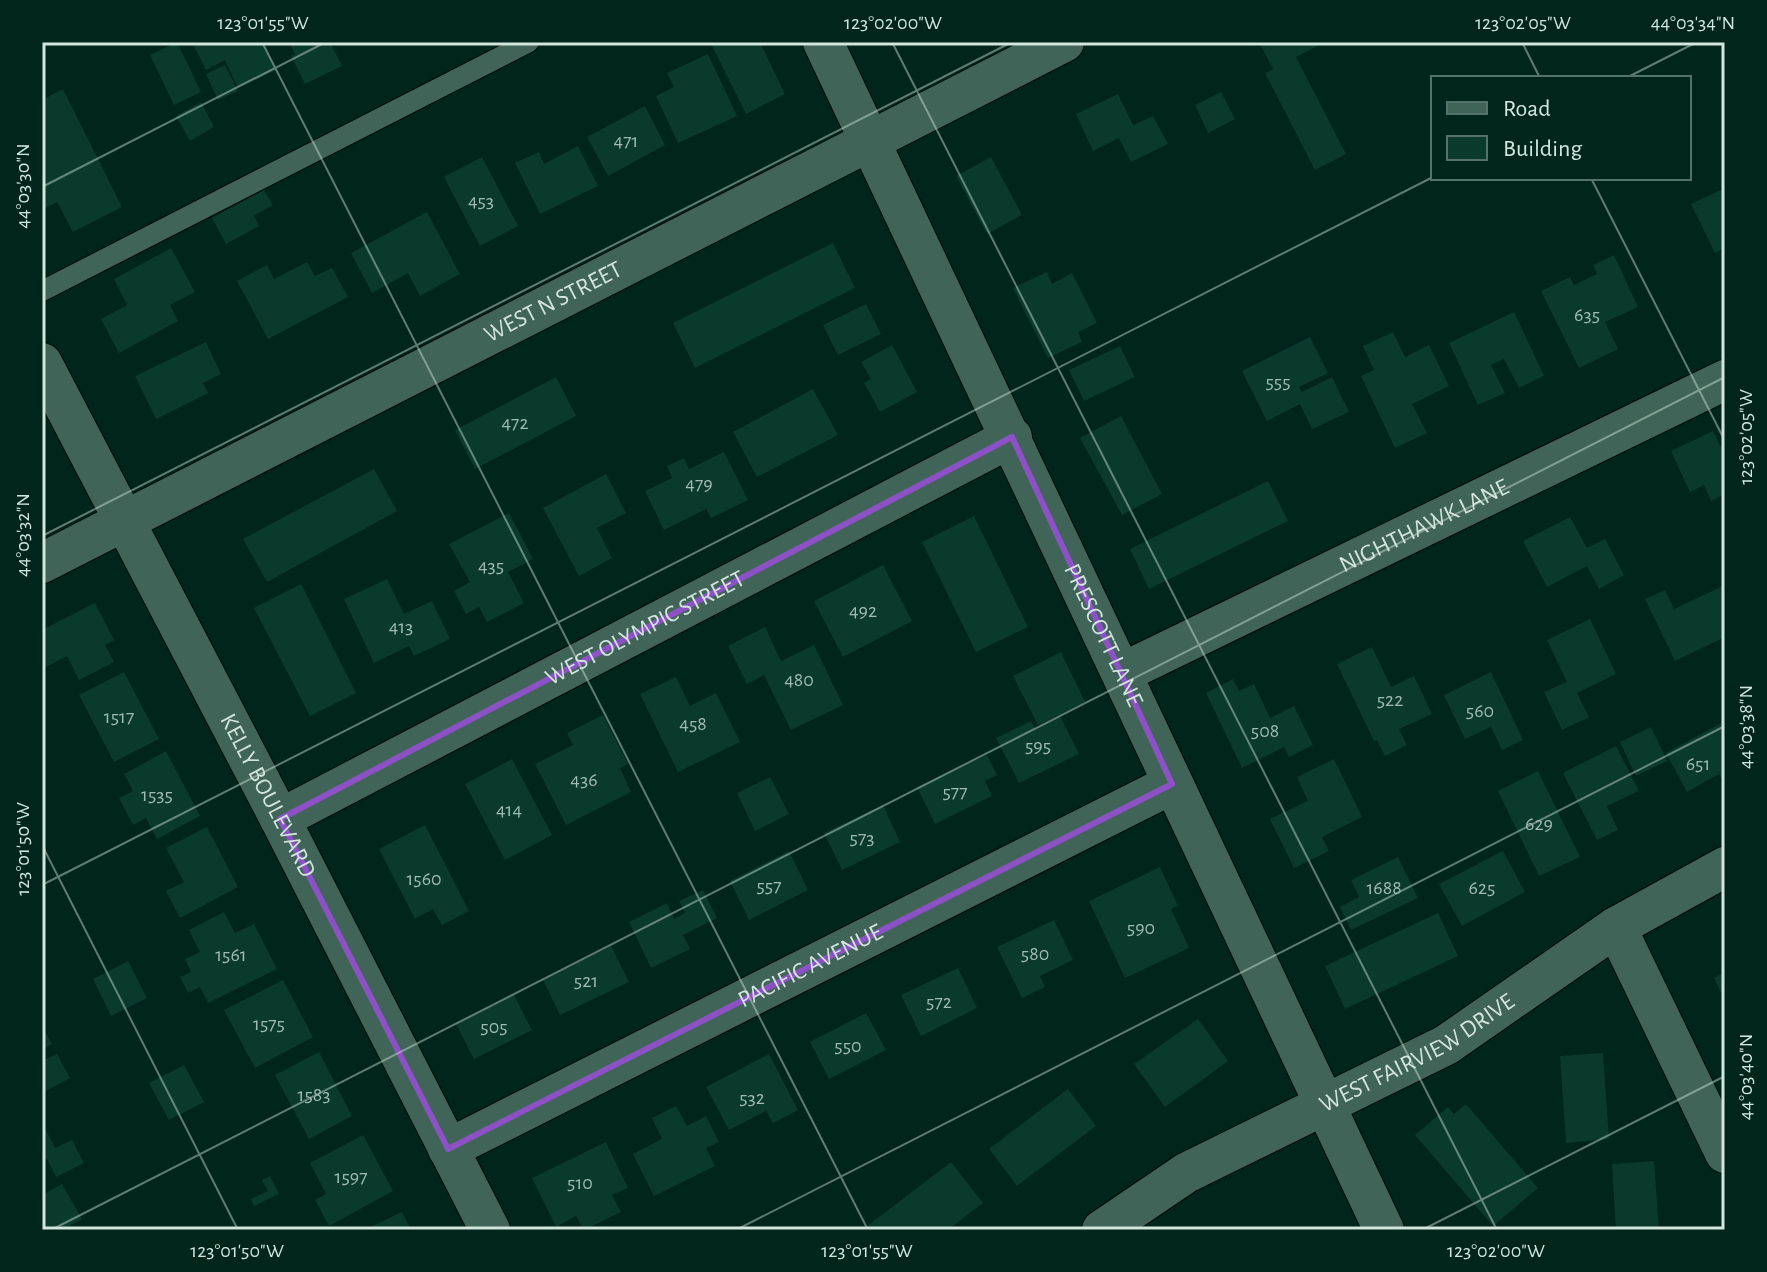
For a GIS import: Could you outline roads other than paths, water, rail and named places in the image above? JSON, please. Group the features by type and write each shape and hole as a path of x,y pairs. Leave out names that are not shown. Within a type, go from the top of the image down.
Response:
{"street":[{"name":"PRESCOTT LANE","path":"823,42 1384,1230"},
{"name":"WEST N STREET","path":"42,563 1064,42"},
{"name":"KELLY BOULEVARD","path":"42,363 490,1230"},
{"name":"NIGHTHAWK LANE","path":"1122,673 1725,380"},
{"name":"WEST OLYMPIC STREET","path":"280,819 1012,437"},
{"name":"PACIFIC AVENUE","path":"448,1149 1172,784"},
{"name":"WEST FAIRVIEW DRIVE","path":"1102,1230 1186,1173 1446,1045 1616,927 1725,867"},
{"path":"1616,927 1725,1153"}],"lane":[{"path":"42,291 529,42"}]}
